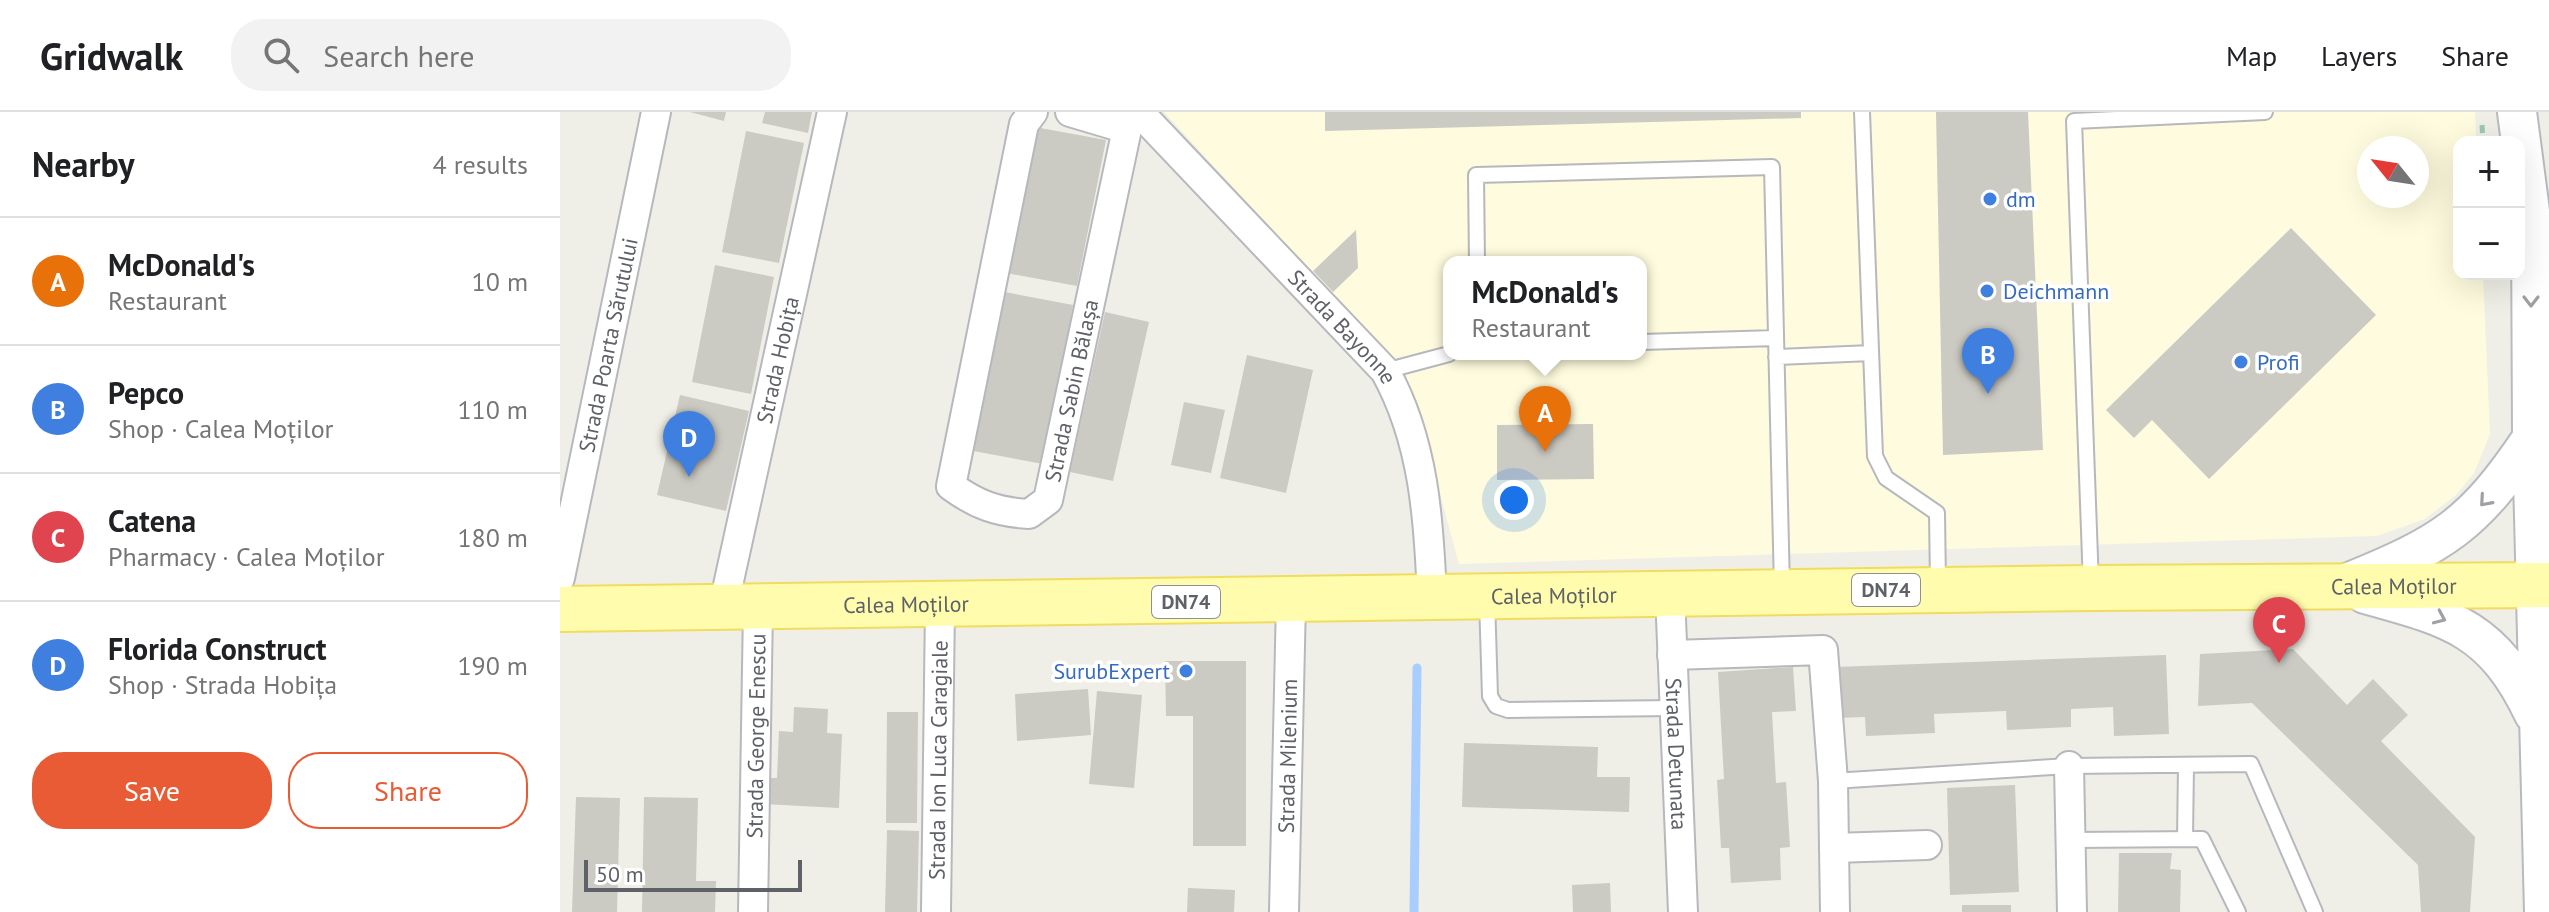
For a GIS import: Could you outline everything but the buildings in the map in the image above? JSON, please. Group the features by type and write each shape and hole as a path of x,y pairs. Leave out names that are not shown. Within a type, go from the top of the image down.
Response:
{"main road":[{"path":"2517,112 2531,219 2532,438 2542,585 2539,723 2544,912"},
{"path":"2339,587 2414,555 2471,518 2532,438"},
{"name":"Calea Moților","path":"560,609 2091,588 2542,585"},
{"path":"2339,587 2435,615 2490,644 2516,676 2539,723"}],"street":[{"name":"Strada Poarta Sărutului","path":"560,578 656,112"},
{"name":"Strada Hobița","path":"740,608 832,112"},
{"name":"Strada Sabin Bălașa","path":"1033,112 1024,124 951,486 974,502 1000,513 1029,514 1048,500 1134,118"},
{"path":"1070,112 1134,118"},
{"name":"Strada Bayonne","path":"1134,118 1385,371 1410,422 1419,465 1430,526 1432,599"},
{"name":"Strada Detunata","path":"1670,594 1683,912"},
{"name":"Strada Milenium","path":"1284,912 1291,601"},
{"name":"Strada Ion Luca Caragiale","path":"936,912 940,606"},
{"name":"Strada George Enescu","path":"740,608 753,912"},
{"path":"1672,655 1823,650 1833,781 1835,912"},
{"path":"2069,766 2072,912"},
{"path":"1834,848 1927,845"}],"lane":[{"path":"1862,112 1878,468 1886,478 1937,513 1938,590"},
{"path":"2091,588 2074,117 2265,112"},
{"path":"1477,256 1476,175 1772,167 1782,592"},
{"path":"1647,342 1776,338"},
{"path":"1776,357 1871,353"},
{"path":"1385,371 1443,356"},
{"path":"1487,598 1490,696 1496,706 1508,710 1674,708"},
{"path":"1833,781 2069,766 2251,764 2315,912"},
{"path":"2185,839 2186,765"},
{"path":"2071,840 2202,839 2238,912"}],"shaded area":[{"path":"1164,112 2475,112 2476,136 2453,136 2453,280 2483,280 2490,434 2474,473 2456,495 2425,519 2377,536 1459,564 1413,395 1385,353"}],"waterway":[{"path":"1414,912 1417,668"}],"place":[{"name":"dm","path":"1990,199"},
{"name":"Deichmann","path":"1987,291"},
{"name":"Profi","path":"2241,362"},
{"name":"Pepco","path":"1988,394"},
{"name":"McDonald's","path":"1545,452"},
{"name":"Florida Construct","path":"689,477"},
{"name":"Catena","path":"2279,663"},
{"name":"SurubExpert","path":"1186,671"}]}
